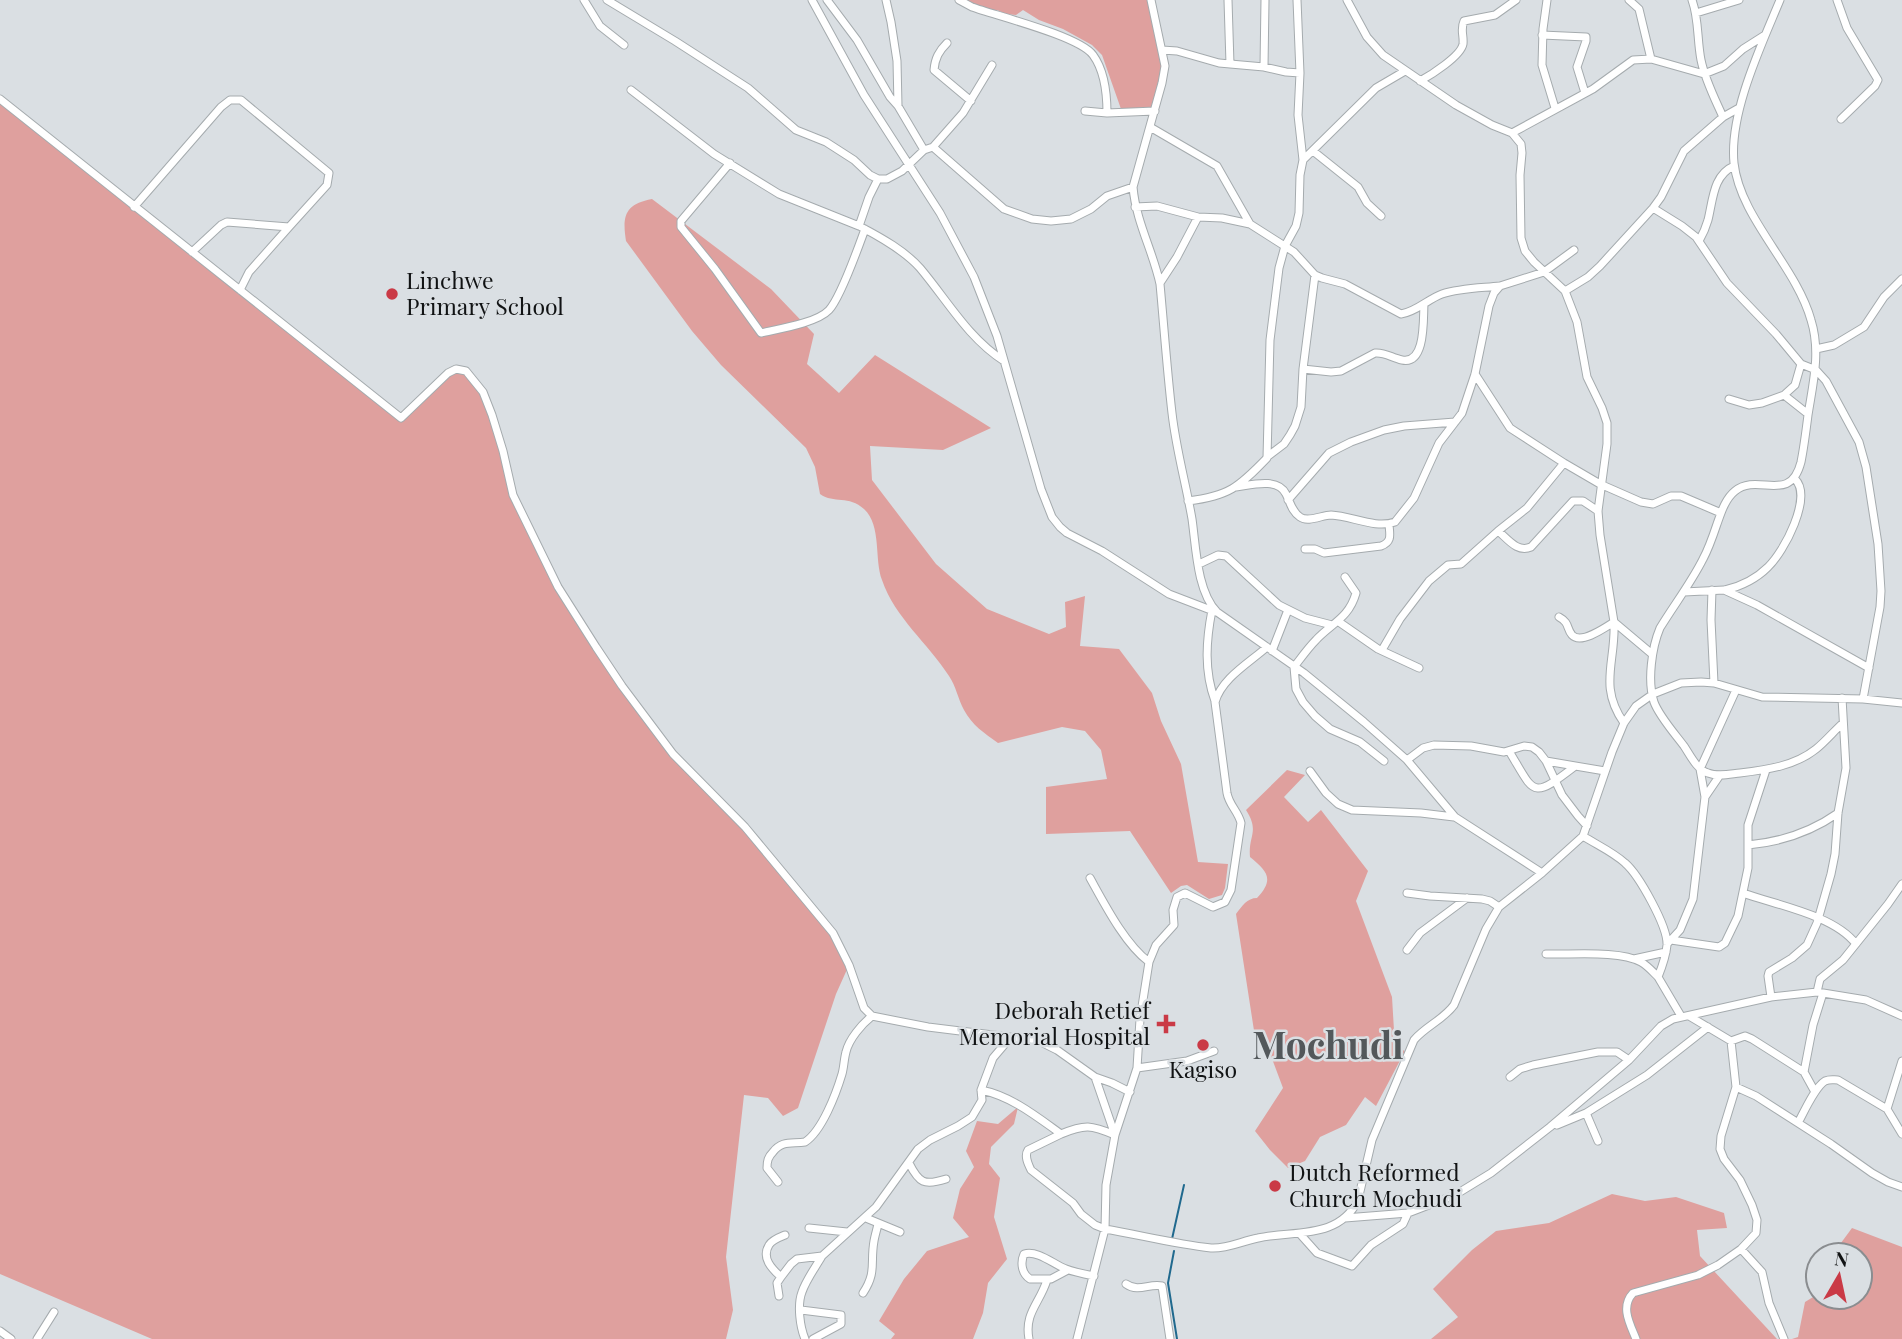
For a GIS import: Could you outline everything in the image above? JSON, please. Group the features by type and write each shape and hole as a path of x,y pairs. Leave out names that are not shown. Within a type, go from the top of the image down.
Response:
{"street":[{"path":"584,0 600,26 624,45"},
{"path":"607,0 748,88 796,130 826,142 855,160 878,179 887,179 928,149 960,117 992,65"},
{"path":"812,0 864,95 940,213 965,258 989,313 1041,489 1052,517 1060,527 1169,594 1214,611 1269,649 1364,722 1406,760 1455,817 1542,873"},
{"path":"827,0 857,40 890,97 928,149 1004,209 1032,219 1070,219 1091,209 1107,196 1133,187"},
{"path":"886,0 897,61 898,106"},
{"path":"959,0 972,7 1072,41 1092,53 1104,85 1107,113"},
{"path":"1077,1339 1105,1229 1106,1185 1115,1135 1137,1068 1140,1019 1149,962 1156,945 1174,925 1173,910 1177,897 1185,892 1213,907 1225,902 1231,890 1241,823 1228,802 1206,646 1214,611 1205,594 1172,413 1160,284 1135,207 1133,187 1165,66 1151,0"},
{"path":"1228,0 1230,65"},
{"path":"1264,67 1265,0"},
{"path":"1267,458 1270,340 1279,268 1299,213 1303,160 1298,116 1300,73 1297,0"},
{"path":"1347,0 1373,46 1383,55 1456,105 1512,133 1521,144 1521,238 1525,251 1565,291 1577,322 1587,377 1607,423 1607,444 1598,511 1615,633 1609,688 1617,713 1624,723"},
{"path":"1420,81 1447,63 1461,48 1461,26 1464,21 1495,15 1516,0"},
{"path":"1547,0 1542,35 1542,65 1555,108"},
{"path":"1629,0 1639,9 1651,59"},
{"path":"1692,0 1704,74 1723,117"},
{"path":"1696,13 1739,0"},
{"path":"1658,977 1669,942 1680,930 1693,899 1705,797 1700,769 1656,706 1653,694 1653,654 1660,628 1704,558 1721,513 1731,495 1743,486 1782,485 1795,479 1801,462 1816,370 1812,322 1806,306 1797,286 1747,204 1734,166 1733,144 1739,108 1780,0"},
{"path":"1838,0 1847,29 1878,80 1841,119"},
{"path":"1542,35 1586,37 1577,67 1585,93"},
{"path":"1512,133 1585,93 1636,59 1651,59 1704,74 1724,66 1743,49 1766,35"},
{"path":"947,43 934,61 934,70 971,101"},
{"path":"1162,50 1177,51 1230,65 1300,73"},
{"path":"1303,160 1376,88 1405,71"},
{"path":"631,90 713,154 779,194 862,228 901,251 919,267 977,340 1005,362"},
{"path":"0,99 401,418 448,373 456,369 466,371 483,392 503,451 513,495 558,587 622,686 673,754 745,827 833,933 849,965 862,1003 872,1016 928,1027 974,1031 1043,1043 1057,1049 1095,1077 1129,1092"},
{"path":"134,207 221,107 230,100 241,100 329,173 327,185 249,272 240,290"},
{"path":"1565,291 1595,271 1653,208 1684,151 1723,117 1739,108"},
{"path":"1085,111 1154,111"},
{"path":"1150,127 1217,166 1250,224"},
{"path":"1313,151 1357,187 1367,203 1381,216"},
{"path":"730,163 681,221 681,227 761,333 806,322 828,311 838,295 878,179"},
{"path":"1699,242 1718,182 1727,169 1734,166"},
{"path":"1135,207 1157,206 1198,217 1222,218 1250,224 1294,252 1315,275 1353,288 1401,314 1450,292 1500,286 1544,272 1574,250"},
{"path":"1653,208 1689,231 1727,283 1801,364 1816,370 1826,380 1859,442 1866,467 1878,544 1881,591 1863,699"},
{"path":"1160,284 1198,217"},
{"path":"192,252 220,225 227,222 289,227"},
{"path":"1188,501 1223,494 1236,487 1284,443 1295,426 1301,408 1315,275"},
{"path":"1816,349 1834,345 1864,327 1884,297 1902,279"},
{"path":"1236,487 1272,483 1285,492 1298,516 1306,520 1328,515 1389,524 1395,522 1414,498 1439,443 1462,413 1475,374 1489,306 1500,286"},
{"path":"1303,369 1342,371 1380,352 1404,361 1412,360 1421,344 1424,304"},
{"path":"1729,399 1749,405 1784,395 1795,385 1801,364"},
{"path":"1475,374 1510,428 1601,484 1648,504 1671,496 1681,496 1721,513"},
{"path":"1784,395 1808,414"},
{"path":"1288,500 1328,453 1351,442 1404,426 1455,422"},
{"path":"1382,650 1400,619 1429,581 1448,565 1461,564 1527,508 1564,463"},
{"path":"1684,592 1724,590 1746,584 1773,562 1798,515 1800,487 1795,479"},
{"path":"1498,531 1520,549 1527,549 1573,501 1583,501 1598,511"},
{"path":"1305,549 1324,553 1381,547 1390,541 1389,524"},
{"path":"1199,564 1218,555 1226,556 1279,605 1305,618 1335,623 1419,668"},
{"path":"1345,577 1356,593 1352,605 1315,641 1294,667 1297,689 1303,702 1315,716 1331,729 1360,743 1384,761"},
{"path":"1712,590 1714,683"},
{"path":"1724,590 1757,605 1869,668"},
{"path":"1215,702 1220,688 1226,682 1269,649 1288,610"},
{"path":"1559,617 1567,622 1576,638 1592,635 1614,622"},
{"path":"1614,622 1653,654"},
{"path":"1115,1135 1085,1126 1075,1127 1028,1150 1026,1155 1031,1170 1073,1203 1081,1214 1105,1229 1211,1248 1226,1247 1265,1236 1300,1234 1323,1229 1344,1218 1358,1200 1372,1140 1415,1040 1454,1005 1486,929 1499,907 1583,836 1624,723 1636,706 1653,694 1681,683 1714,683 1762,697 1842,698 1902,703"},
{"path":"1700,769 1736,690"},
{"path":"1771,997 1769,972 1807,945 1818,918 1835,854 1838,813 1846,768 1842,698"},
{"path":"1700,769 1720,775 1766,770 1805,757 1843,723"},
{"path":"1406,760 1423,748 1434,745 1509,751 1529,746 1539,752 1546,761 1569,806 1587,826"},
{"path":"1509,751 1534,788 1555,782 1574,767"},
{"path":"1546,761 1605,771"},
{"path":"1669,942 1719,947 1725,943 1738,916 1748,868 1749,820 1766,770"},
{"path":"1310,771 1326,793 1338,804 1352,810 1455,817"},
{"path":"1705,797 1720,775"},
{"path":"1748,845 1776,841 1806,831 1838,813"},
{"path":"1583,836 1623,860 1632,869 1659,917 1669,942"},
{"path":"1090,878 1135,949 1149,962"},
{"path":"1804,1072 1820,993 1817,985 1820,979 1843,960 1902,884"},
{"path":"1407,893 1482,899 1499,907"},
{"path":"1743,893 1818,918 1852,938 1856,944"},
{"path":"1407,950 1420,933 1467,898"},
{"path":"1546,954 1633,959 1666,952"},
{"path":"1633,959 1645,965 1658,977 1684,1016 1731,1041"},
{"path":"1344,1218 1408,1213 1455,1195 1491,1173 1550,1127 1629,1059 1661,1026 1684,1016 1771,997 1820,993 1866,1000 1901,1016 1902,1026"},
{"path":"778,1182 767,1168 769,1157 781,1144 805,1142 818,1130 842,1073 849,1043 872,1016"},
{"path":"1550,1127 1587,1113 1647,1075 1708,1027"},
{"path":"1731,1041 1745,1036 1752,1039 1804,1072 1815,1092"},
{"path":"805,1339 802,1332 800,1298 822,1256 876,1207 918,1149 972,1117 982,1100 981,1090 993,1058 1010,1038"},
{"path":"1636,1339 1626,1306 1630,1296 1698,1275 1718,1265 1741,1249 1756,1233 1757,1220 1752,1205 1720,1149 1721,1136 1736,1087 1731,1041"},
{"path":"1137,1068 1187,1061 1214,1051"},
{"path":"1510,1077 1520,1069 1533,1065 1598,1052 1617,1052 1629,1059"},
{"path":"1887,1109 1902,1061"},
{"path":"1095,1077 1115,1135"},
{"path":"1798,1123 1815,1092 1825,1082 1838,1080 1887,1109 1902,1134"},
{"path":"1736,1087 1756,1096 1872,1173 1902,1187"},
{"path":"981,1090 996,1093 1013,1102 1061,1134"},
{"path":"1587,1113 1598,1141"},
{"path":"909,1163 915,1175 923,1182 946,1178"},
{"path":"1300,1234 1317,1252 1352,1266 1371,1245 1403,1224 1408,1213"},
{"path":"866,1218 900,1232"},
{"path":"863,1293 871,1281 873,1243 878,1224"},
{"path":"809,1228 847,1232"},
{"path":"781,1277 770,1268 768,1247 785,1235"},
{"path":"1741,1249 1762,1272 1769,1303 1784,1339"},
{"path":"1068,1270 1047,1280 1030,1279 1022,1263 1024,1254 1033,1254 1068,1270 1094,1276"},
{"path":"779,1296 777,1283 791,1264 797,1259 822,1256"},
{"path":"1030,1339 1027,1324 1047,1280"},
{"path":"1126,1284 1136,1289 1156,1284 1162,1286 1170,1339"},
{"path":"801,1310 841,1315 841,1324 813,1339"},
{"path":"37,1339 54,1312"},
{"path":"0,1331 11,1339"}],"shaded area":[{"path":"963,0 1149,0 1163,63 1152,107 1121,109 1102,55 1092,45 1023,10 1016,15 997,10 981,10"},
{"path":"0,99 400,418 448,373 466,371 483,392 510,486 558,587 596,647 673,754 745,827 833,933 849,965 836,994 798,1108 783,1116 768,1098 744,1095 726,1257 733,1310 726,1339 152,1339 0,1274"},
{"path":"652,199 771,289 814,334 807,364 839,393 875,355 991,428 943,450 870,446 872,480 936,564 987,609 1049,634 1066,627 1065,602 1085,596 1080,646 1119,649 1152,693 1161,721 1181,764 1198,862 1228,864 1222,895 1209,899 1187,885 1171,893 1130,831 1046,834 1046,787 1107,779 1101,750 1085,731 1062,727 998,743 971,720 949,676 903,618 888,594 880,572 870,516 853,502 831,499 820,494 815,467 806,448 721,365 692,331 626,241 627,212 636,204"},
{"path":"1287,770 1305,775 1284,797 1308,822 1321,810 1368,871 1356,901 1392,997 1395,1047 1405,1051 1376,1106 1365,1097 1346,1125 1320,1137 1305,1161 1288,1168 1255,1131 1283,1088 1271,1056 1255,1037 1236,914 1248,901 1257,898 1267,880 1264,871 1250,857 1253,829 1246,810"},
{"path":"1018,1107 1014,1124 991,1147 989,1164 1000,1178 994,1217 1007,1259 988,1283 983,1313 973,1339 891,1339 895,1334 879,1321 904,1279 927,1251 969,1237 953,1218 960,1189 974,1167 966,1151 977,1121 998,1124"},
{"path":"1612,1194 1645,1201 1676,1197 1724,1213 1727,1228 1697,1230 1700,1256 1777,1339 1431,1339 1458,1317 1433,1289 1472,1250 1496,1231 1549,1223"},
{"path":"1852,1228 1902,1247 1902,1339 1792,1339 1798,1337 1804,1307 1804,1311 1874,1311 1874,1241 1842,1241"}],"waterway":[{"path":"1172,1239 1184,1185"},
{"path":"1174,1251 1168,1283 1177,1339"}],"place":[{"name":"Linchwe Primary School","path":"392,294"},
{"name":"Deborah Retief Memorial Hospital","path":"1166,1024"},
{"name":"Kagiso","path":"1203,1045"},
{"name":"Dutch Reformed Church Mochudi","path":"1275,1186"}],"district":[{"name":"Mochudi","path":"1328,1046"}]}
